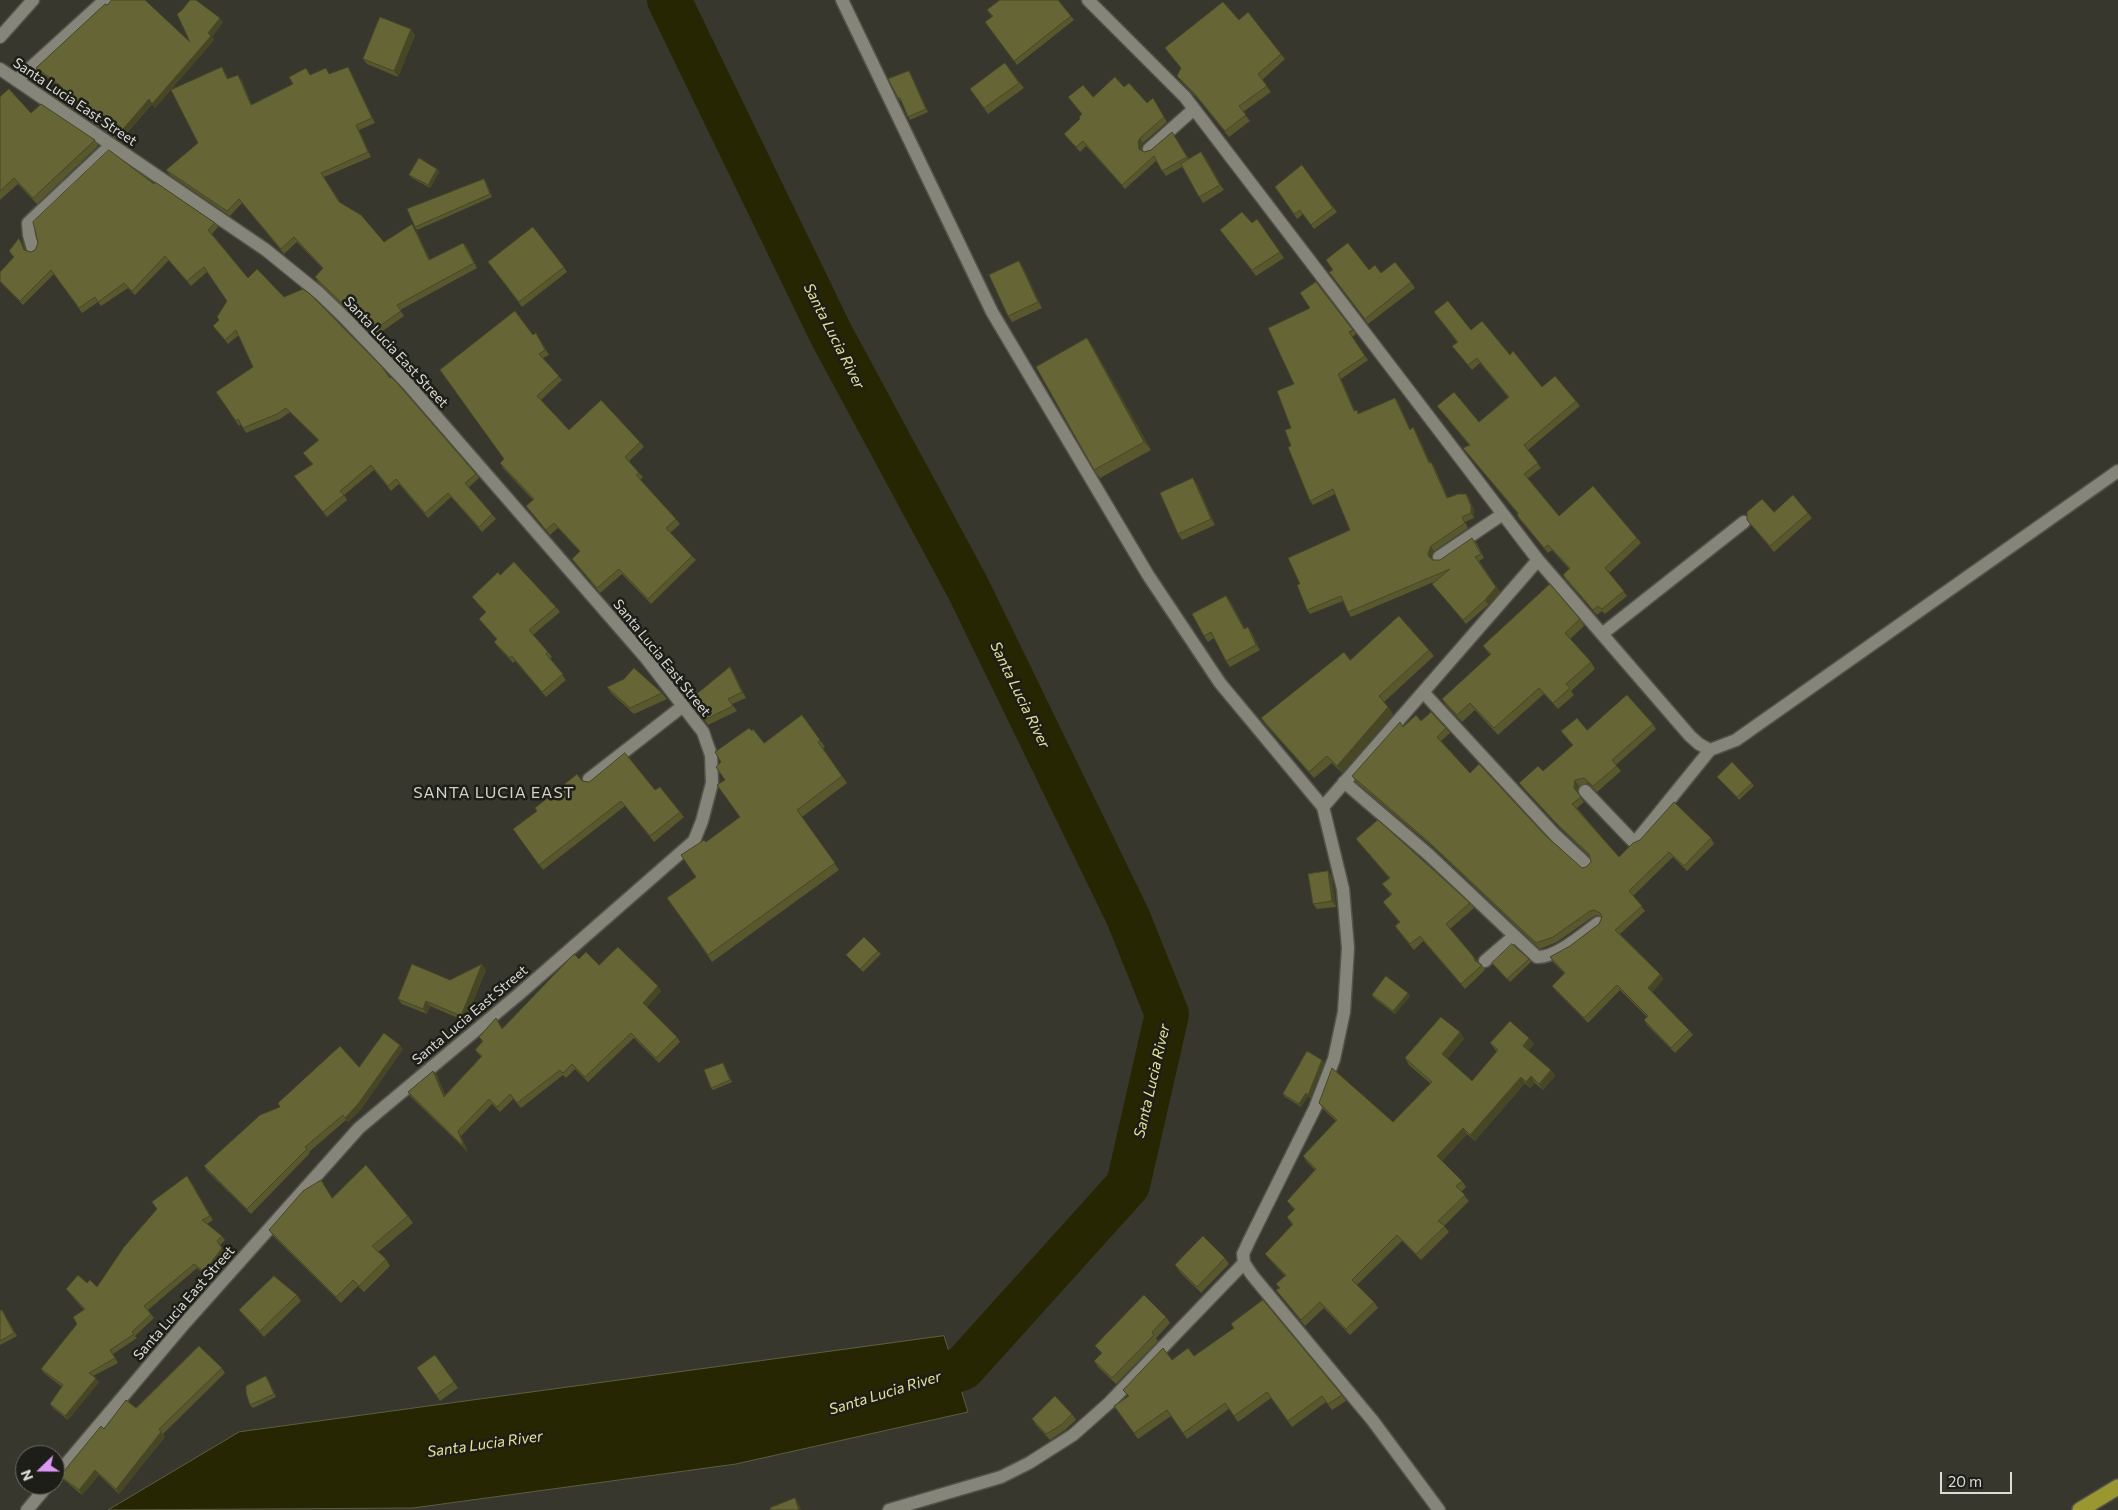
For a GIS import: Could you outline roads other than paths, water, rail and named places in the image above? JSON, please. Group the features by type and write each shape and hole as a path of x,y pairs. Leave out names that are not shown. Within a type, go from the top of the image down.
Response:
{"highway":[{"path":"2080,1510 2118,1486"}],"street":[{"path":"0,37 33,0"},
{"path":"17,80 105,0"},
{"path":"842,0 992,312 1148,575 1220,683 1323,807 1343,890 1346,929 1346,993 1340,1035 1334,1059 1315,1108 1249,1240 1243,1254 1244,1263 1265,1293 1373,1421 1439,1510"},
{"path":"1088,0 1185,97 1538,560 1690,736 1710,750"},
{"name":"Santa Lucia East Street","path":"0,69 266,250 319,293 346,318 407,383 640,651 703,732 711,754 712,783 702,821 694,841 518,995 359,1128 185,1323 65,1465"},
{"path":"1149,149 1194,109"},
{"path":"33,249 28,222 111,144"},
{"path":"1585,790 1628,836 1633,840 1637,840 1710,750 1736,740 2118,471"},
{"path":"1439,557 1504,514"},
{"path":"1602,634 1744,522"},
{"path":"1323,807 1538,560"},
{"path":"1423,692 1555,835 1587,865"},
{"path":"588,779 683,706"},
{"path":"1344,782 1428,854 1537,957 1544,958 1560,950 1598,923"},
{"path":"1485,961 1514,936"},
{"path":"889,1510 1001,1477 1029,1463 1073,1435 1109,1403 1244,1263"},
{"path":"27,1510 40,1495"}],"water":[{"path":"944,1336 968,1412 736,1464 413,1508 108,1510 239,1432"}],"waterway":[{"name":"Santa Lucia River","path":"669,0 831,334 968,588 1128,917 1167,1014 1128,1185 963,1368 898,1392"}],"district":[{"name":"SANTA LUCIA EAST","path":"494,793"}]}
